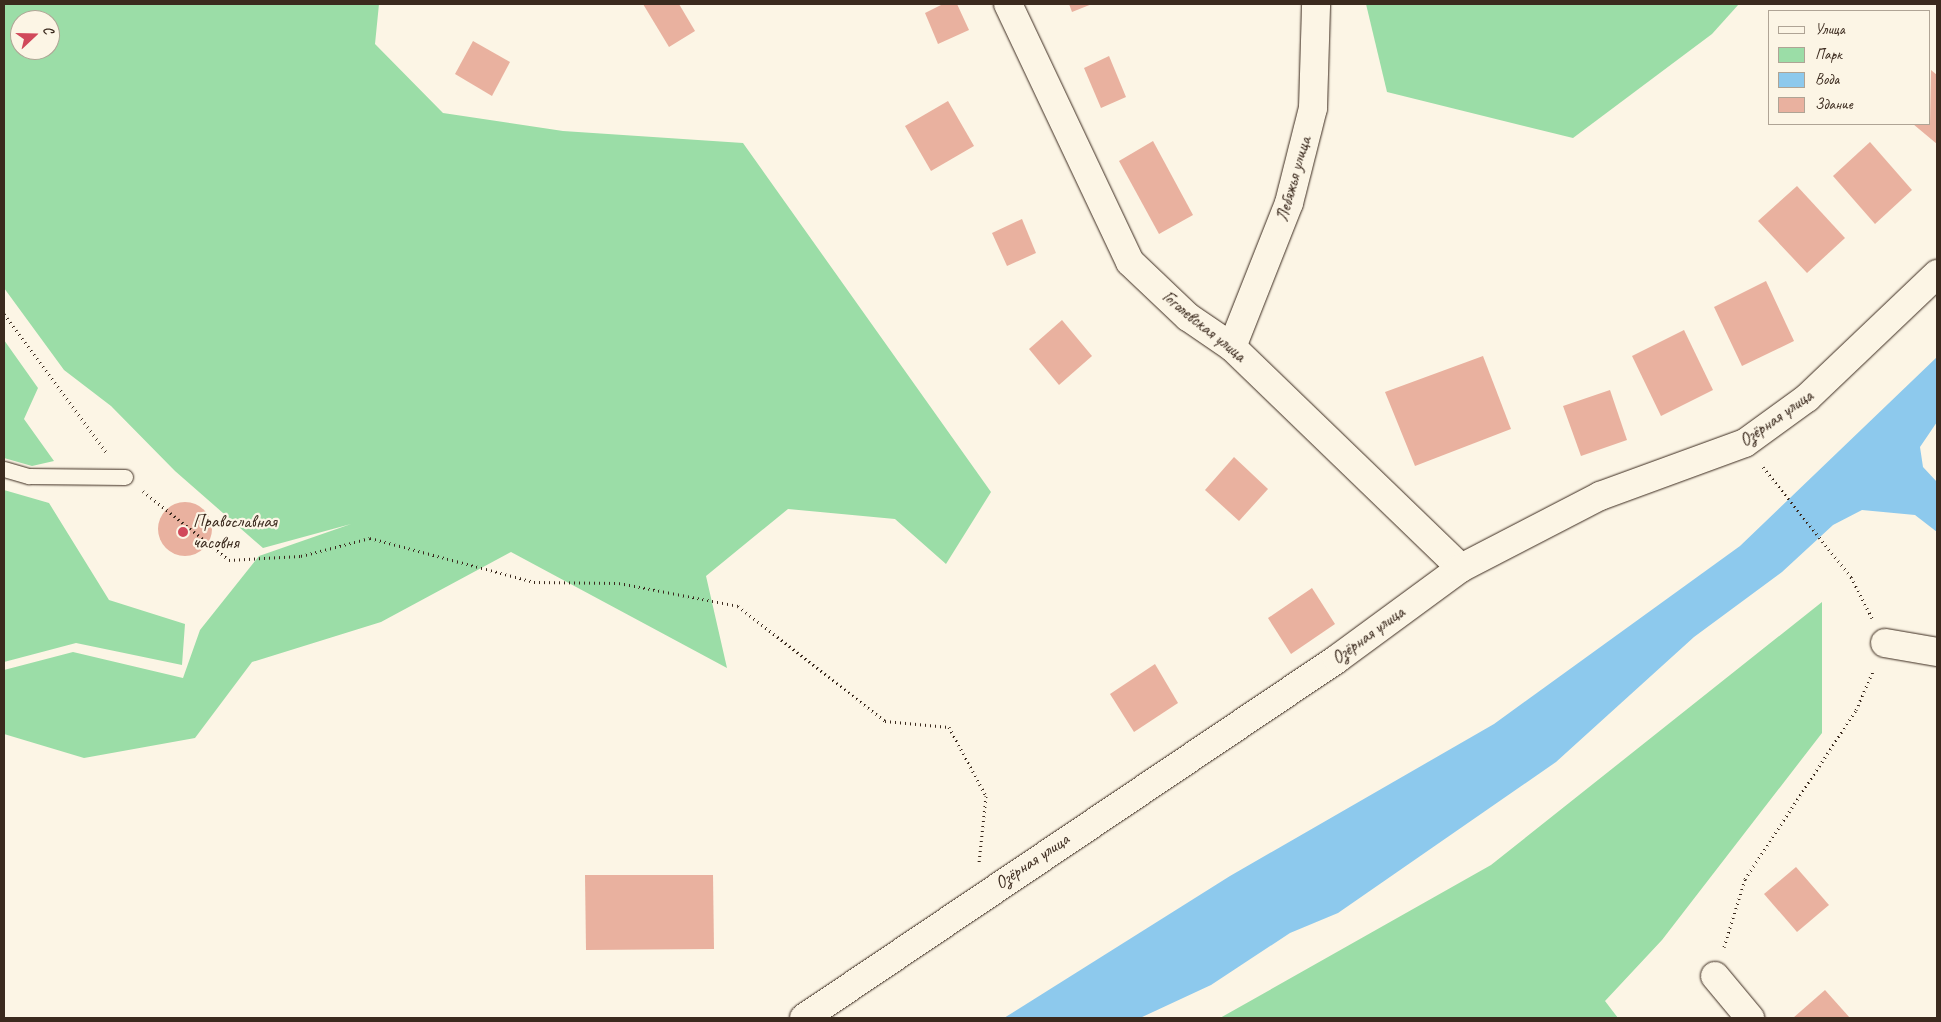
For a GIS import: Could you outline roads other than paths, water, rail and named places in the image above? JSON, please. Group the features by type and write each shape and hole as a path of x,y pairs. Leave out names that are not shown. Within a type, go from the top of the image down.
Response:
{"street":[{"name":"Гоголевская улица","path":"1008,4 1130,262 1188,317 1232,347 1462,568"},
{"name":"Лебяжья улица","path":"1232,347 1289,203 1313,108 1316,4"},
{"name":"Озёрная улица","path":"804,1018 974,900 1336,659 1462,568 1600,496 1745,444 1807,398 1937,274"},
{"path":"1885,643 1937,652"},
{"path":"1714,976 1750,1018"}],"lane":[{"path":"4,469 29,476 124,476"}],"water":[{"path":"1937,357 1937,422 1920,447 1923,467 1937,482 1937,532 1915,515 1862,510 1833,525 1782,572 1694,637 1556,762 1338,913 1290,933 1211,985 1140,1018 1004,1018 1230,876 1494,724 1740,546"}],"place":[{"name":"Православная часовня","path":"183,532"}]}
